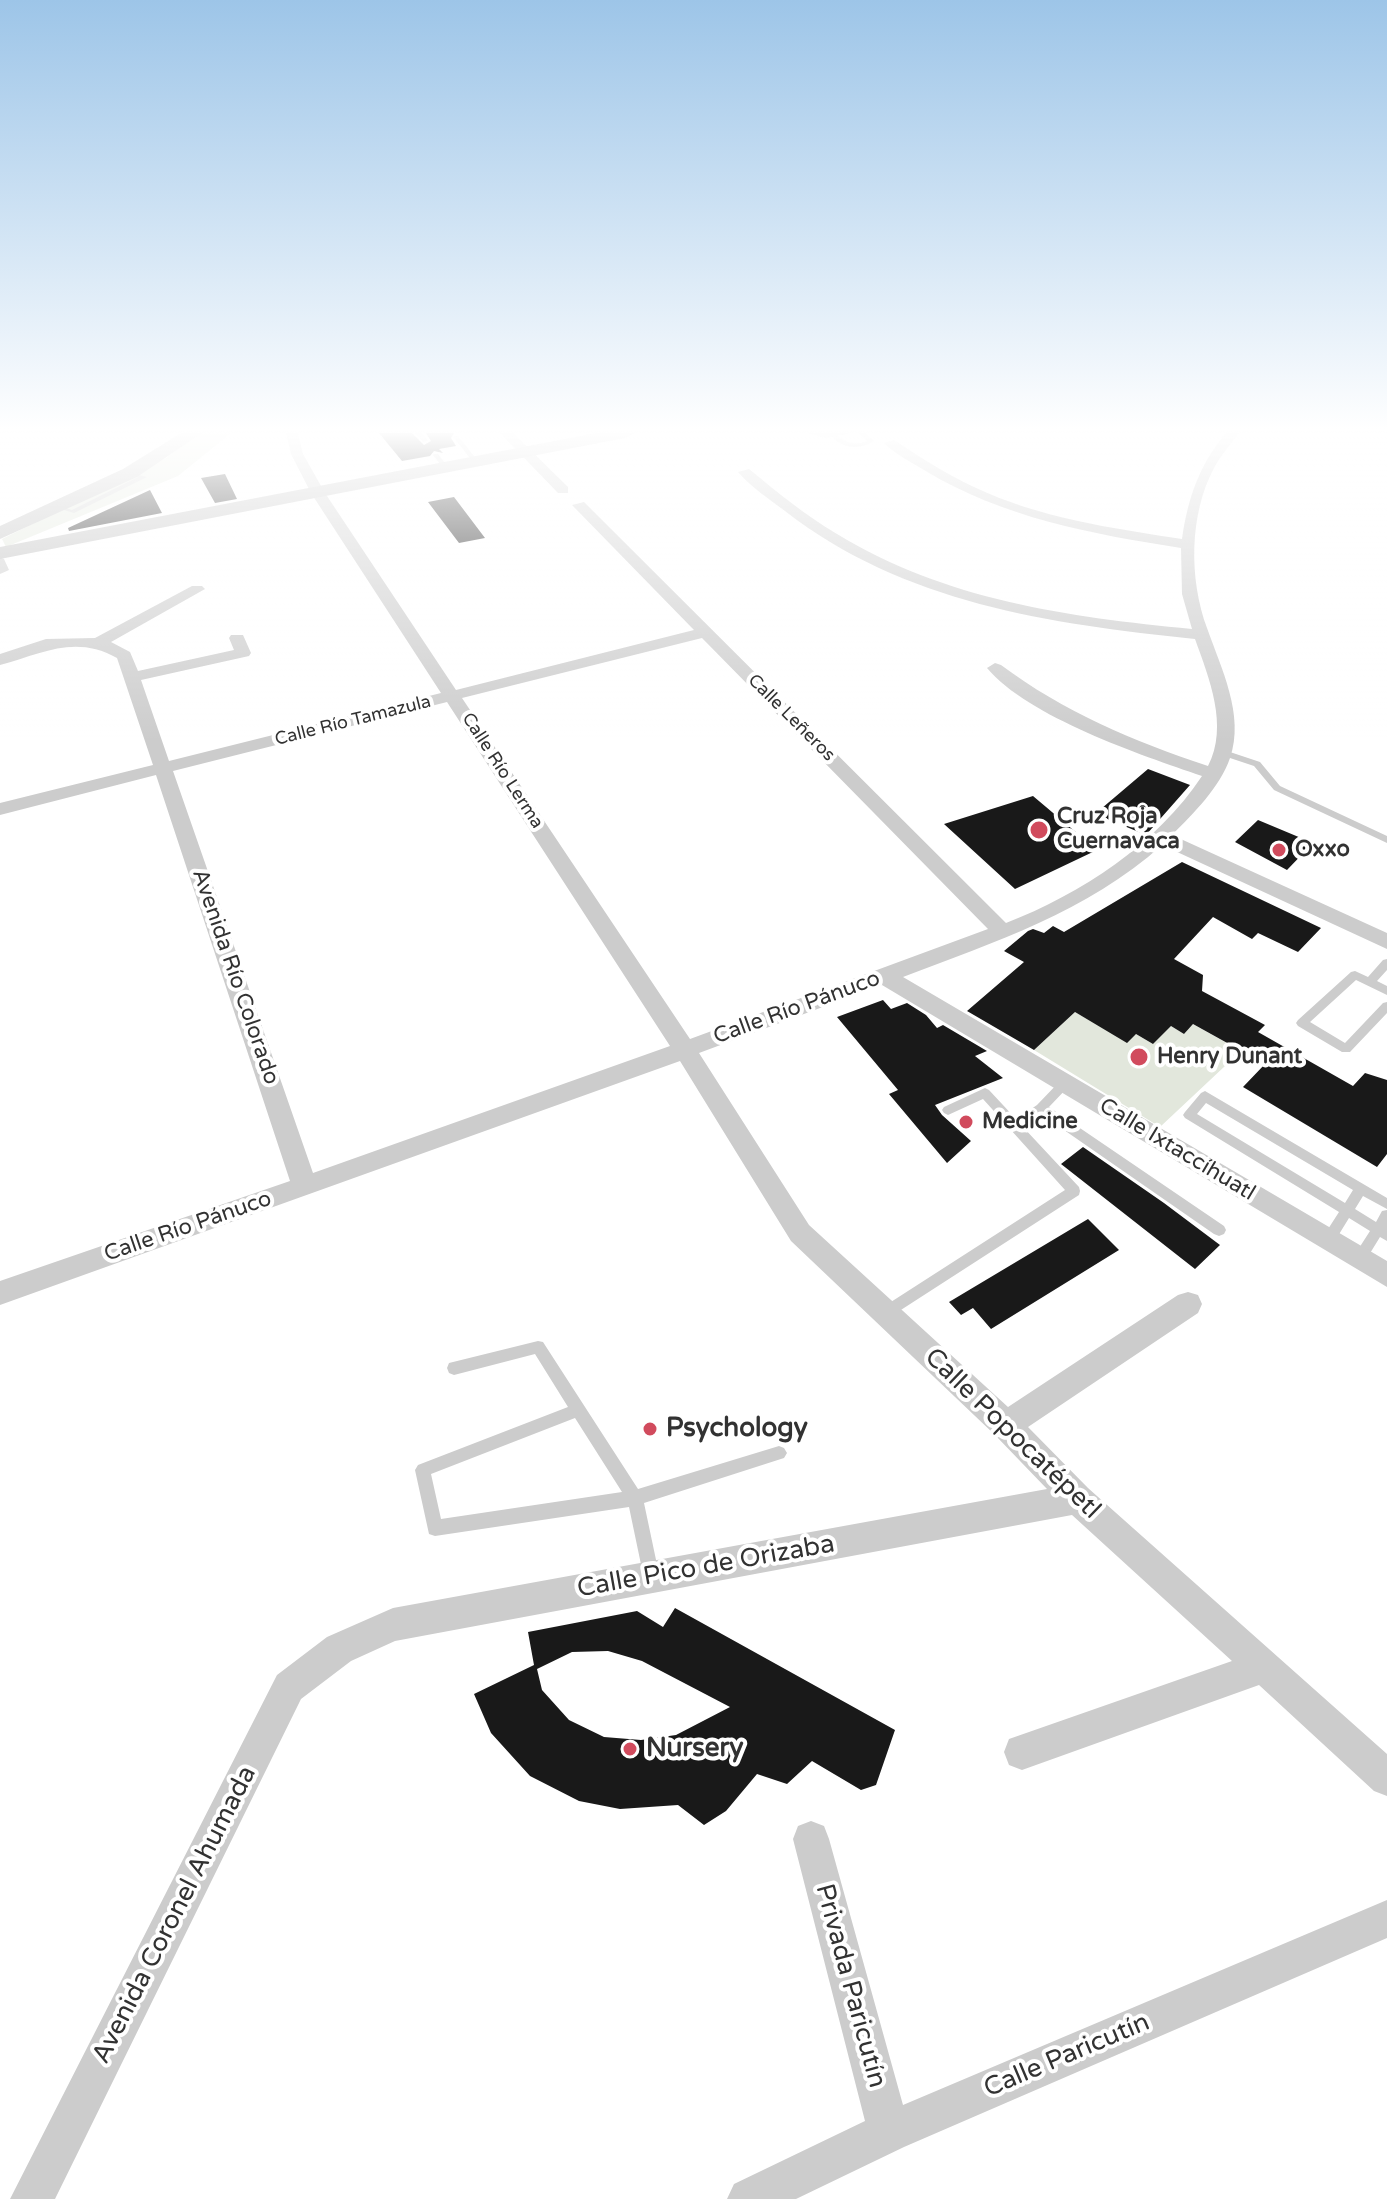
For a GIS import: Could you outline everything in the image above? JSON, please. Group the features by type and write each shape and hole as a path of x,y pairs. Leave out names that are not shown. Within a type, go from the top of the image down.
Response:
{"street":[{"path":"9,536 12,540 33,546"},
{"path":"0,553 89,536"},
{"name":"Calle Río Lerma","path":"346,536 685,1050"},
{"name":"Calle Leñeros","path":"610,536 1002,931"},
{"path":"831,536 891,569 985,603 1091,624 1202,635"},
{"path":"1125,536 1190,545"},
{"path":"995,668 1054,711 1139,748 1218,763 1227,716 1219,682 1192,605 1188,576 1191,536"},
{"path":"0,660 23,650 59,642 99,642 197,589"},
{"name":"Calle Río Tamazula","path":"0,809 706,632"},
{"path":"132,677 243,653 237,638"},
{"name":"Avenida Río Colorado","path":"99,642 124,655 305,1186"},
{"name":"Calle Río Pánuco","path":"0,1293 685,1050 1002,931 1070,901 1117,873 1162,838 1218,763"},
{"path":"1162,838 1387,942"},
{"name":"Calle Ixtaccíhuatl","path":"884,976 1387,1275"},
{"name":"Calle Popocatépetl","path":"685,1050 800,1233 1006,1425 1077,1499 1387,1778"},
{"path":"1006,1425 1188,1304"},
{"name":"Calle Pico de Orizaba","path":"339,1649 393,1625 1077,1499"},
{"name":"Avenida Coronel Ahumada","path":"32,2199 289,1687 339,1649"},
{"path":"1022,1752 1265,1666"},
{"name":"Privada Paricutín","path":"811,1839 889,2132"},
{"name":"Calle Paricutín","path":"749,2199 889,2132 1387,1919"}],"lane":[{"path":"0,559 5,570 0,572"},
{"path":"1218,763 1257,764 1277,788 1387,840"},
{"path":"1371,981 1387,963"},
{"path":"1387,991 1355,975 1302,1023 1346,1049 1387,1006"},
{"path":"1015,1126 1041,1108 1065,1083"},
{"path":"885,1313 1074,1191 985,1093 948,1110"},
{"path":"1382,1232 1189,1115 1205,1096 1387,1204"},
{"path":"1041,1108 1219,1230"},
{"path":"1328,1240 1361,1188"},
{"path":"1359,1259 1382,1232 1387,1215"},
{"path":"454,1368 538,1347 635,1498 652,1578"},
{"path":"579,1410 423,1470 435,1528 635,1498 779,1453"}],"shaded area":[{"path":"9,536 34,536 6,547 2,539"},
{"path":"1075,1012 1127,1042 1136,1034 1153,1044 1171,1026 1184,1034 1193,1024 1241,1051 1160,1127 1034,1050"}],"building":[{"path":"453,536 485,538 459,543"},
{"path":"1148,769 1190,785 1146,835 1095,814"},
{"path":"1033,796 1097,850 1015,889 944,824"},
{"name":"Oxxo","path":"1258,820 1313,843 1287,870 1235,842"},
{"path":"1182,862 1321,928 1298,952 1258,933 1252,939 1213,917 1174,959 1203,975 1202,991 1265,1025 1258,1032 1353,1086 1365,1073 1387,1080 1387,1154 1377,1167 1243,1087 1265,1064 1193,1024 1184,1034 1171,1026 1153,1044 1136,1034 1127,1043 1075,1012 1034,1050 967,1011 1024,962 1004,951 1028,931 1033,929 1044,933 1053,926 1064,932"},
{"path":"883,1000 891,1009 907,1003 926,1015 937,1028 943,1025 987,1051 975,1056 1003,1078 935,1105 971,1141 947,1163 889,1094 898,1090 837,1017"},
{"path":"1083,1147 1220,1245 1195,1269 1061,1164"},
{"path":"1088,1219 1119,1250 991,1329 973,1308 961,1315 949,1302"},
{"path":"675,1608 895,1730 876,1785 861,1790 812,1761 787,1784 757,1774 726,1811 704,1825 678,1805 620,1809 579,1801 530,1776 491,1733 474,1694 534,1665 528,1632 637,1611 663,1627","holes":["608,1651 642,1661 730,1707 676,1735 641,1740 604,1737 569,1720 542,1690 537,1669 572,1652"]}],"place":[{"name":"Cruz Roja Cuernavaca","path":"1039,830"},
{"name":"Oxxo","path":"1279,850"},
{"name":"Henry Dunant","path":"1139,1057"},
{"name":"Medicine","path":"966,1122"},
{"name":"Psychology","path":"650,1429"},
{"name":"Nursery","path":"630,1749"}]}
